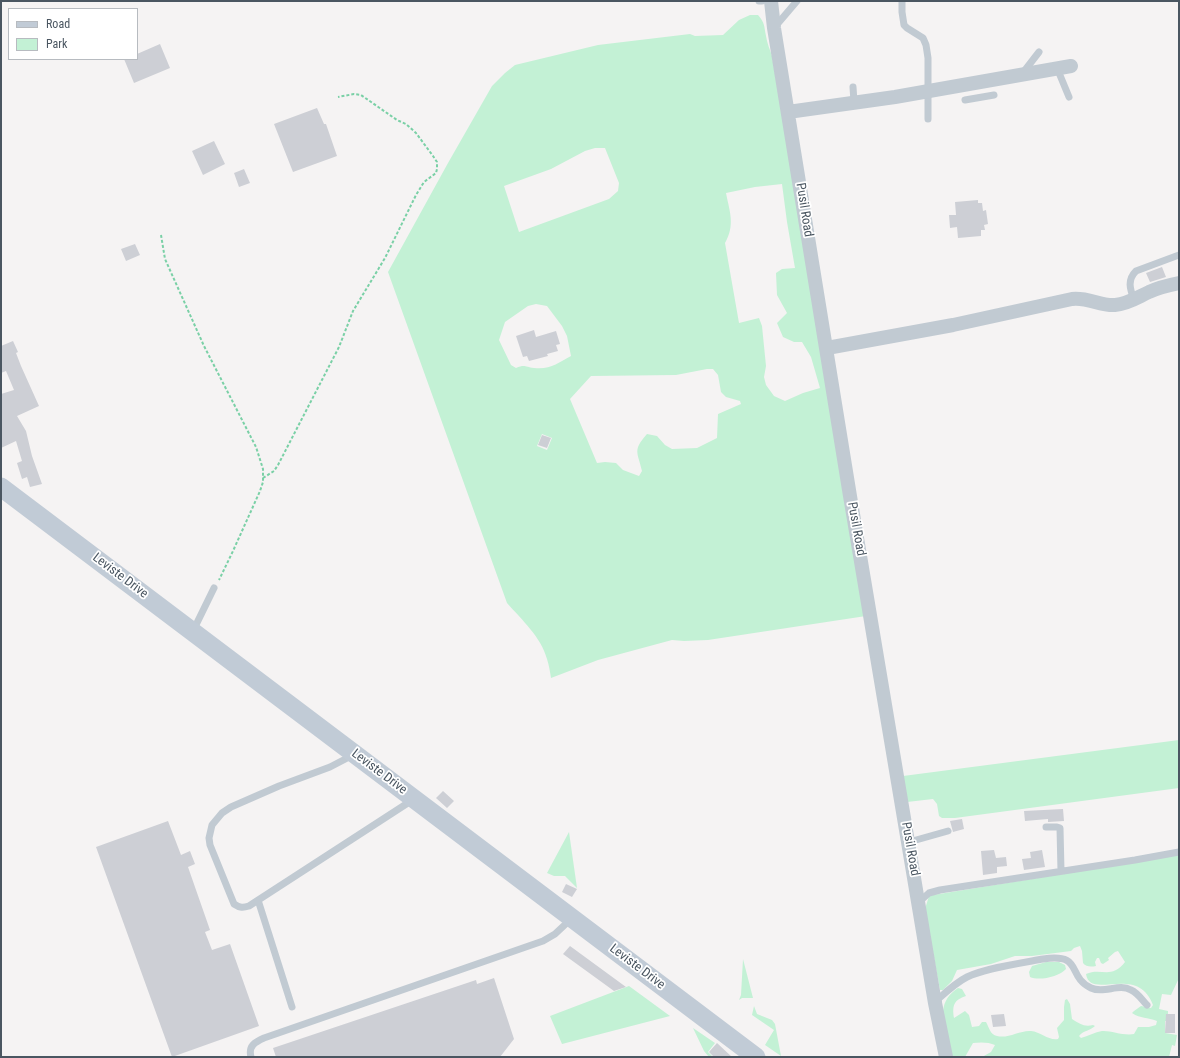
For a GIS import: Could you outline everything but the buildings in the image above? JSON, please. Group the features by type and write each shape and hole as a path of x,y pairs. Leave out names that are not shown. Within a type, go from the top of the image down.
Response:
{"main road":[{"name":"Leviste Drive","path":"1,487 756,1057"}],"street":[{"name":"Pusil Road","path":"771,1 774,28 850,496 935,1003 946,1057"},
{"path":"788,112 854,102 875,104 928,90 1064,67"},
{"path":"827,348 953,325 1072,299 1084,298 1109,305 1121,304 1134,300 1156,289 1179,284"}],"lane":[{"path":"774,28 797,1"},
{"path":"902,1 904,24 907,28 923,38 926,45 928,58 928,119"},
{"path":"1022,74 1039,52"},
{"path":"1064,67 1069,96"},
{"path":"974,82 980,98"},
{"path":"853,87 854,102"},
{"path":"965,100 994,95"},
{"path":"1134,300 1130,290 1130,285 1132,276 1136,271 1179,255"},
{"path":"193,631 214,588"},
{"path":"355,754 330,766 231,807 216,819 212,825 209,838 210,845 234,904 244,908 258,900 414,799"},
{"path":"1046,827 1060,828 1061,871"},
{"path":"909,842 948,831"},
{"path":"919,902 928,894 936,891 1179,852"},
{"path":"258,900 292,1006"},
{"path":"251,1057 251,1047 257,1041 543,941 555,934 572,917"},
{"path":"935,1003 957,983 978,973 1053,958 1069,961 1079,979 1089,987 1095,990 1119,988 1131,990 1140,996 1147,1005"}],"path":[{"path":"263,478 274,471 278,464 339,348 353,312 385,258 416,195 424,182 436,173 438,169 434,156 416,133 406,124 390,116 361,95 354,94 338,96"},
{"path":"160,235 165,259 204,346 256,447 262,462 263,478 260,491 233,551 214,588"}],"green space":[{"path":"750,15 758,15 764,25 772,56 866,616 708,640 672,640 598,660 551,678 547,659 536,636 507,603 388,272 492,86 515,65 598,45 690,34 695,36 723,35 739,20","holes":["595,148 605,148 619,183 618,191 609,199 519,232 504,186 551,169 585,151","782,184 795,268 782,269 776,273 777,295 787,313 777,323 783,337 794,342 802,342 811,357 820,388 803,393 785,401 774,396 766,385 764,377 766,366 762,326 759,318 739,323 725,243 731,225 726,193 755,187","536,304 547,306 562,326 567,336 571,356 545,368 523,366 516,368 511,365 499,340 505,322 528,306","713,369 718,375 721,392 726,397 740,401 741,404 718,414 717,438 697,448 672,449 665,445 657,436 647,434 639,444 637,452 642,471 639,476 623,470 616,463 597,463 570,399 591,376 676,375","542,434 552,438 547,450 537,446"]},
{"path":"1179,740 1179,788 955,818 942,818 939,816 937,804 933,799 907,802 903,776"},
{"path":"569,832 577,888 565,876 554,876 547,873"},
{"path":"1179,855 1179,978 1171,995 1162,994 1159,1009 1168,1011 1168,1021 1165,1021 1165,1033 1177,1035 1175,1046 1172,1045 1169,1057 982,1057 991,1052 995,1045 981,1042 973,1043 965,1057 951,1057 943,1011 944,1004 952,993 958,988 962,989 966,996 956,1001 953,1010 954,1018 965,1011 969,1015 972,1027 979,1026 982,1022 986,1022 991,1032 1001,1037 1031,1031 1051,1039 1058,1039 1057,1028 1064,1020 1065,1000 1067,999 1070,1004 1072,1019 1082,1025 1095,1026 1081,1034 1079,1036 1081,1038 1102,1031 1134,1034 1138,1027 1149,1027 1156,1025 1157,1021 1132,1013 1141,1006 1151,1008 1153,1005 1146,993 1137,986 1126,984 1105,985 1096,984 1089,981 1086,974 1091,972 1110,972 1120,967 1125,962 1118,951 1108,958 1109,960 1103,964 1099,958 1097,958 1095,962 1096,966 1092,967 1083,963 1080,946 1071,951 1032,956 1015,956 991,964 957,970 952,981 943,990 940,990 925,909 929,896"},
{"path":"743,959 753,998 742,998 739,1000 741,995"},
{"path":"1046,962 1059,962 1065,965 1066,969 1063,972 1049,978 1038,979 1030,977 1029,972 1032,966"},
{"path":"629,986 670,1016 562,1044 550,1016"},
{"path":"754,1006 757,1014 772,1020 775,1024 781,1056 765,1045 774,1030 752,1015"},
{"path":"693,1028 715,1043 708,1052 713,1057 709,1057 704,1051"}]}
